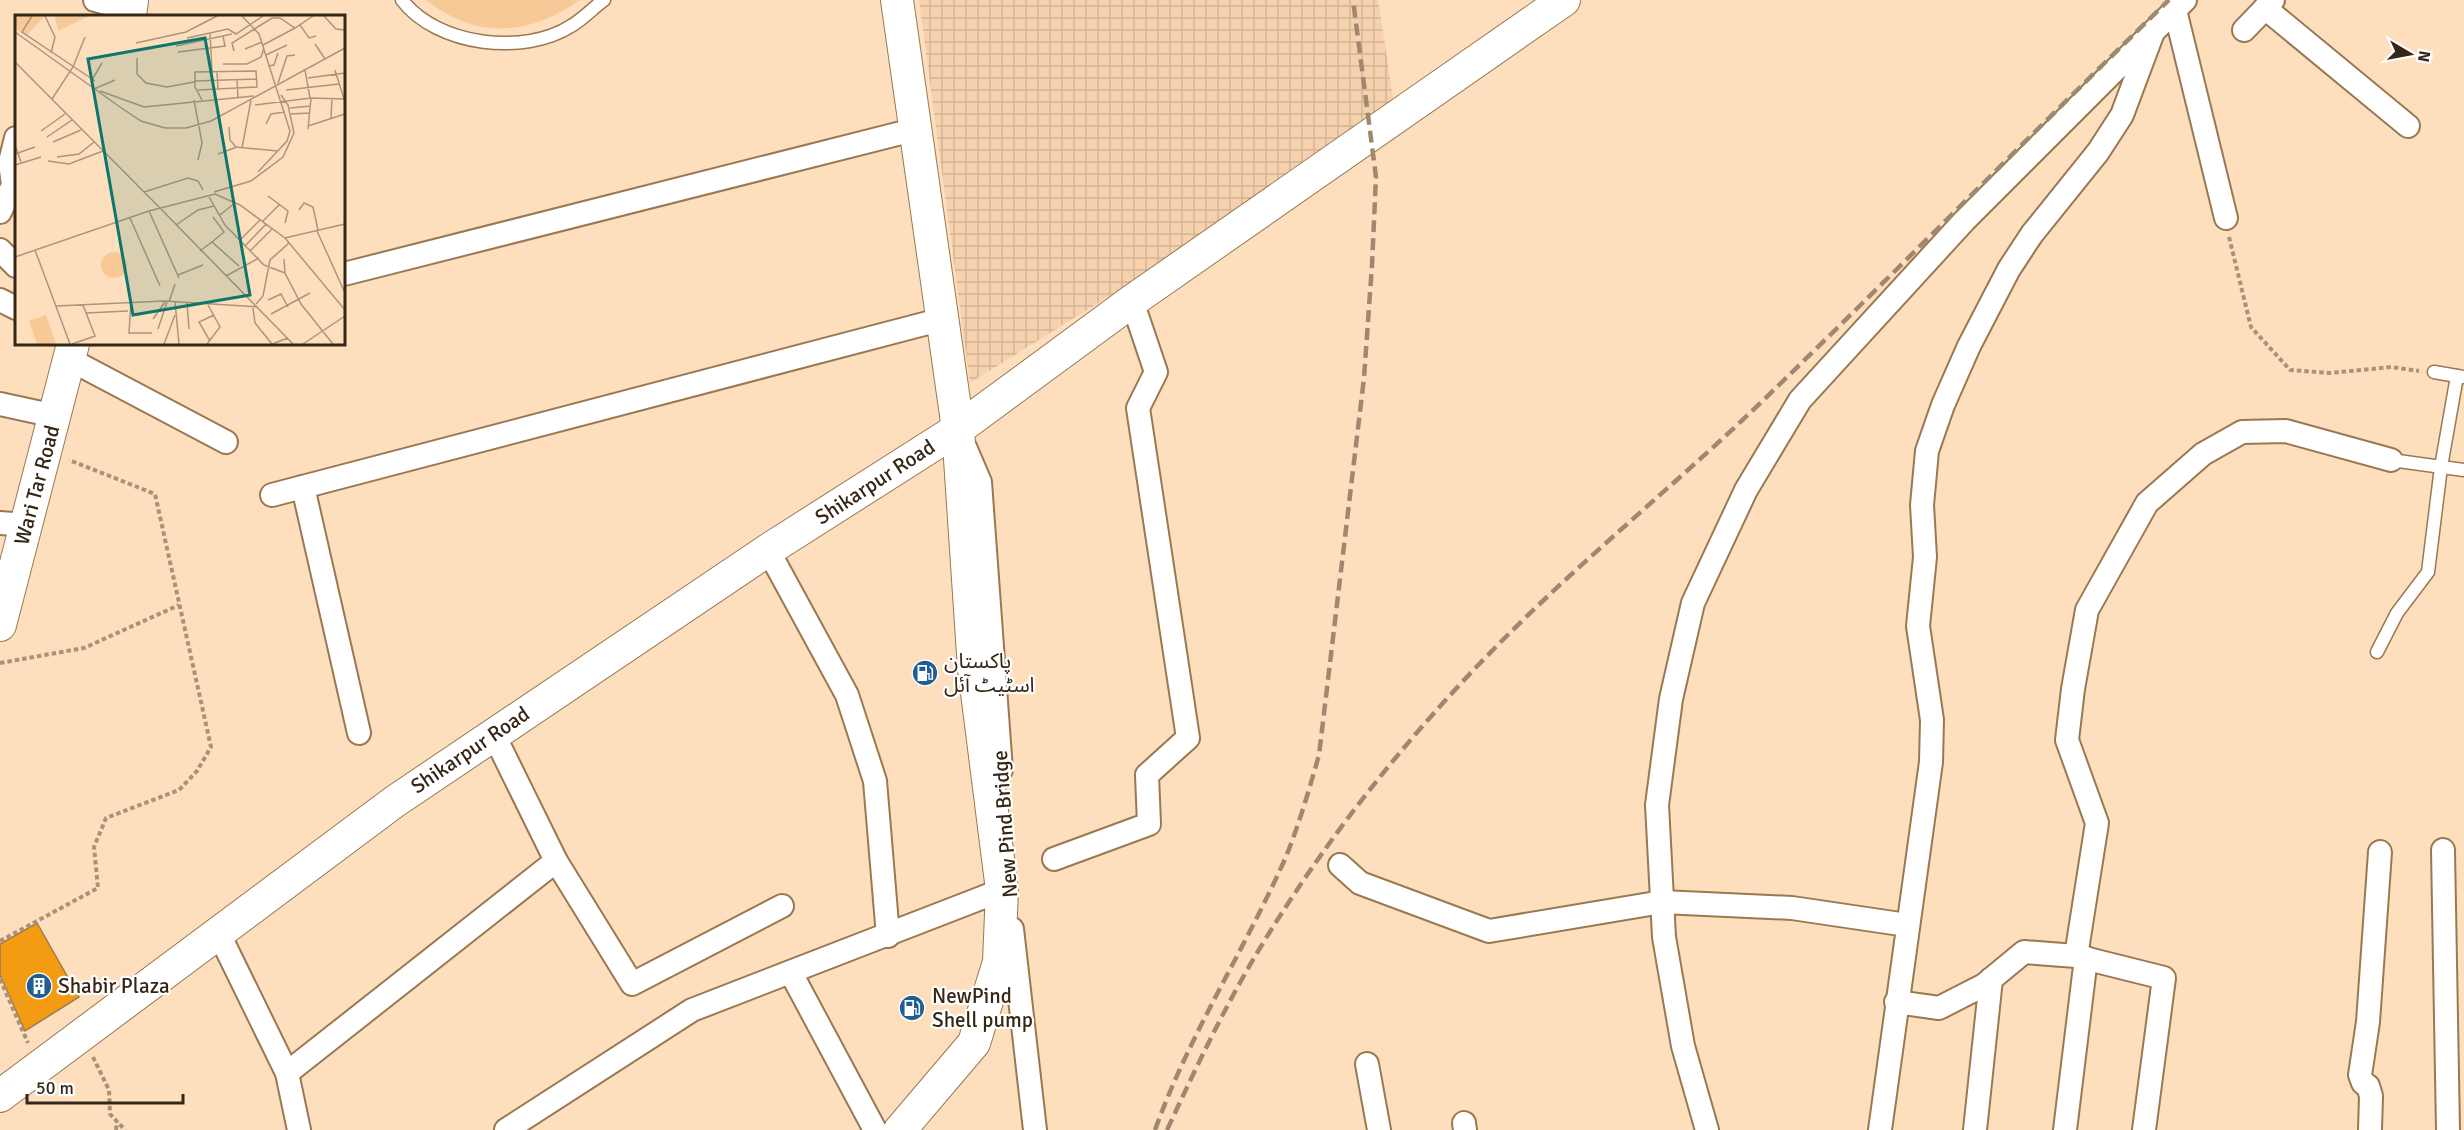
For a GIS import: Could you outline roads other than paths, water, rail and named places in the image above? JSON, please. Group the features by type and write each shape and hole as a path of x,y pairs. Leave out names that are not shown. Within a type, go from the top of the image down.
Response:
{"main road":[{"path":"897,0 958,429 974,669 1002,890 999,962 974,1043 900,1130"},
{"name":"Shikarpur Road","path":"0,1096 394,802 768,550 958,429 1132,302 1564,0"},
{"name":"Wari Tar Road","path":"0,625 13,524 46,450 71,351"}],"street":[{"path":"95,0 131,9"},
{"path":"2244,30 2269,4 2408,126"},
{"path":"1707,1130 1683,1046 1664,937 1657,805 1671,699 1693,603 1746,490 1800,400 1965,220 2180,5"},
{"path":"2180,5 2226,218"},
{"path":"1880,1130 1931,762 1932,720 1918,626 1925,557 1922,505 1927,451 1943,405 1969,346 2009,269 2032,234 2098,152 2122,116 2155,28"},
{"path":"345,274 917,129"},
{"path":"0,212 13,185 10,162 15,142"},
{"path":"0,250 15,265"},
{"path":"0,300 15,308"},
{"path":"1054,859 1149,824 1148,775 1188,738 1138,408 1156,372 1132,302"},
{"path":"272,495 943,319"},
{"path":"71,351 226,442"},
{"path":"0,404 55,416"},
{"name":"New Pind Bridge","path":"958,429 981,483 1013,939 1035,1130"},
{"path":"2064,1130 2097,823 2067,740 2073,689 2087,610 2147,503 2203,454 2242,432 2286,431 2391,460"},
{"path":"303,487 359,733"},
{"path":"768,550 847,695 875,781 888,936"},
{"path":"494,735 556,861 632,984 782,906"},
{"path":"2443,850 2448,1130"},
{"path":"2370,1130 2371,1096 2368,1086 2363,1083 2360,1076 2368,1022 2380,852"},
{"path":"287,1073 556,861"},
{"path":"1340,865 1360,883 1489,931 1662,902 1792,908 1907,925"},
{"path":"521,1126 692,1010 1002,890"},
{"path":"218,932 287,1073 299,1130"},
{"path":"1896,1002 1939,1008 1991,979 2024,952 2081,957 2164,978 2144,1130"},
{"path":"791,973 875,1130"},
{"path":"1975,1130 1991,979"},
{"path":"1367,1064 1379,1130"}],"lane":[{"path":"402,0 443,31 485,43 529,42 570,27 604,0"},
{"path":"2378,652 2397,613 2428,572 2441,467 2460,377 2434,372"},
{"path":"2391,460 2464,470"}],"railway":[{"path":"1155,1130 1200,1027 1285,859 1319,755 1364,378 1376,177 1353,0"},
{"path":"1167,1130 1233,996 1285,908 1347,820 1414,736 1524,619 1750,413 2169,0"}],"place":[{"name":"پاکستان اسٹیٹ آئل","path":"925,673"},
{"name":"Shabir Plaza","path":"39,986"},
{"name":"NewPind Shell pump","path":"912,1008"}]}
